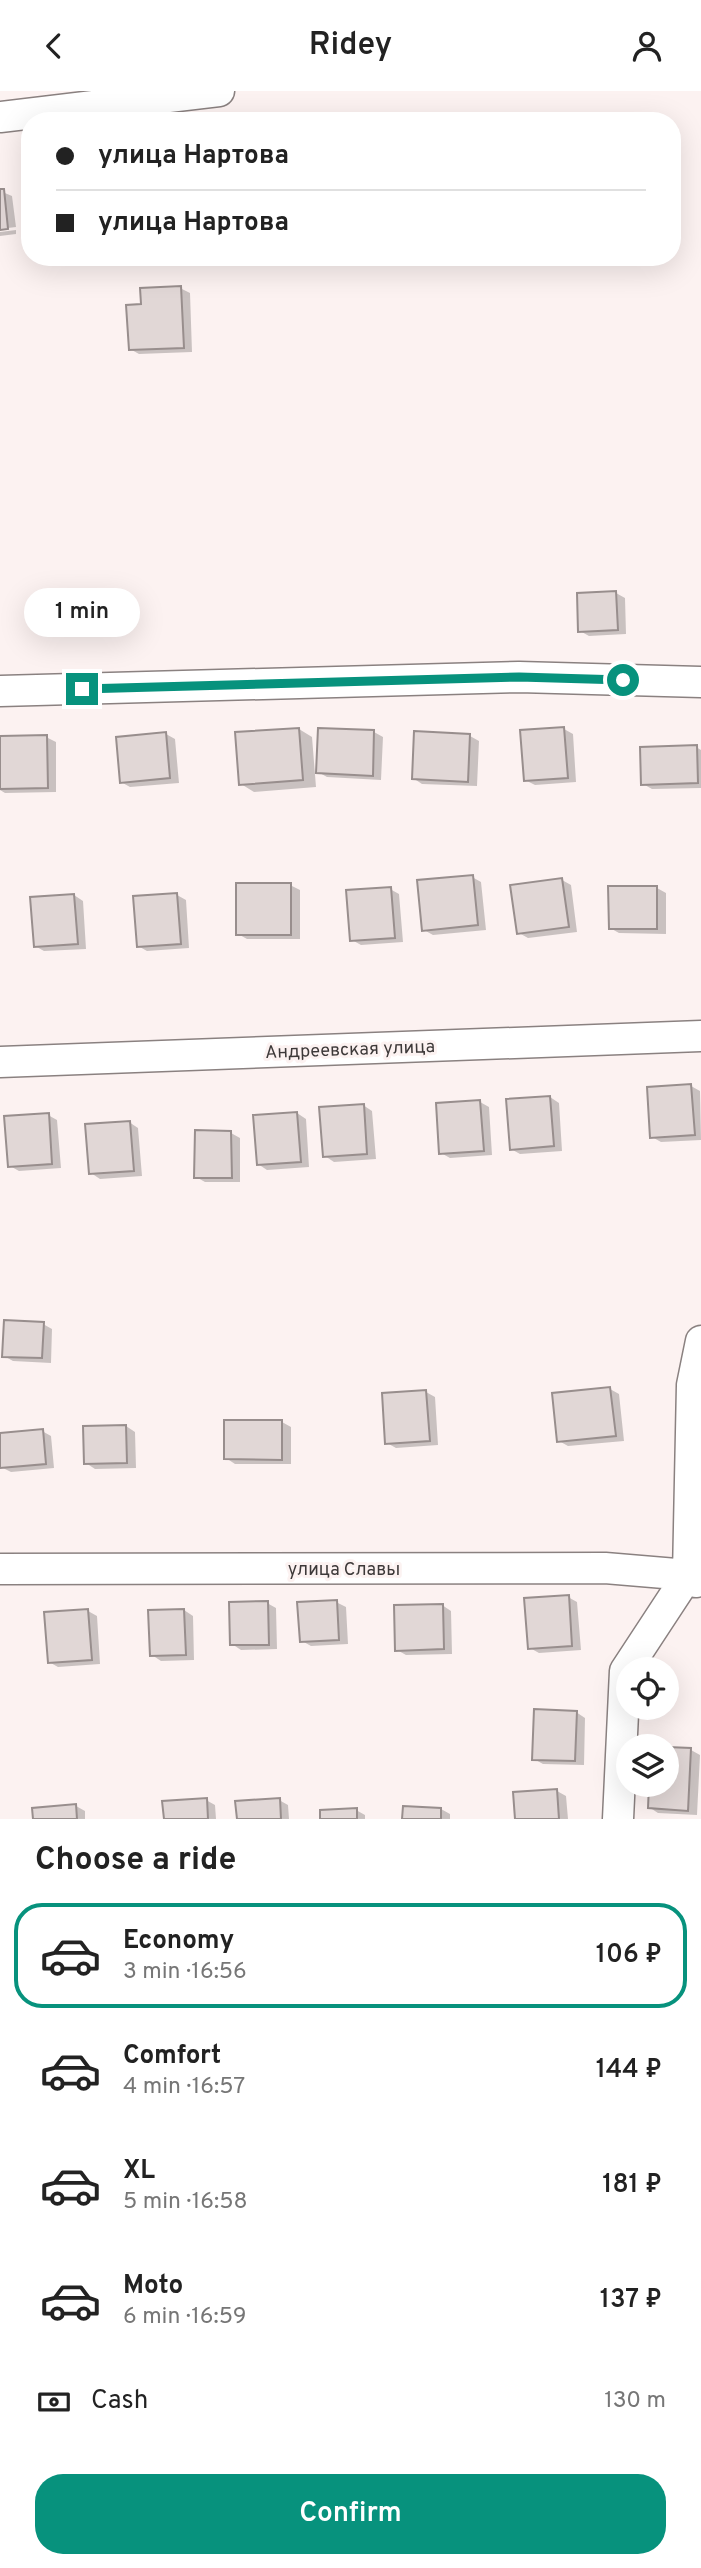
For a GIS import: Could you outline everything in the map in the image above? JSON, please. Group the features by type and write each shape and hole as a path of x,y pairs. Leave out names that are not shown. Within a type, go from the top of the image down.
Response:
{"street":[{"path":"42,112 219,91"},
{"path":"0,117 21,115"},
{"path":"0,691 519,677 701,682"},
{"name":"Андреевская улица","path":"0,1062 701,1036"},
{"path":"618,1819 625,1671 697,1574 692,1385 701,1341"},
{"name":"улица Славы","path":"0,1569 605,1568 697,1574"}],"building":[{"path":"0,189 4,189 8,229 0,230"},
{"path":"181,286 184,348 129,350 126,305 141,304 140,288"},
{"path":"616,591 618,630 578,632 577,593"},
{"path":"564,727 568,778 524,781 520,730"},
{"path":"299,728 303,780 239,785 235,732"},
{"path":"318,728 374,730 373,776 316,773"},
{"path":"414,731 470,734 468,782 412,779"},
{"path":"166,732 170,778 120,783 116,737"},
{"path":"47,735 48,788 0,789 0,736"},
{"path":"697,745 698,783 641,785 640,747"},
{"path":"473,875 478,925 422,931 417,880"},
{"path":"562,878 569,927 517,934 510,885"},
{"path":"236,883 291,883 291,935 236,935"},
{"path":"608,886 657,886 657,929 609,929"},
{"path":"391,887 395,938 350,941 346,890"},
{"path":"177,893 181,944 137,947 133,896"},
{"path":"74,894 78,944 34,947 30,897"},
{"path":"691,1084 695,1135 650,1138 647,1087"},
{"path":"550,1096 554,1146 510,1150 506,1099"},
{"path":"480,1100 484,1151 439,1154 436,1103"},
{"path":"364,1104 367,1154 323,1157 319,1107"},
{"path":"297,1112 301,1162 257,1165 253,1115"},
{"path":"49,1113 52,1164 8,1167 4,1116"},
{"path":"130,1121 134,1171 89,1174 85,1124"},
{"path":"195,1130 231,1131 232,1178 194,1178"},
{"path":"4,1320 44,1322 42,1358 2,1357"},
{"path":"610,1387 616,1436 557,1442 552,1393"},
{"path":"426,1390 430,1441 385,1444 382,1393"},
{"path":"224,1420 282,1420 282,1460 224,1459"},
{"path":"126,1425 127,1463 84,1464 83,1426"},
{"path":"43,1429 46,1464 0,1468 0,1433"},
{"path":"569,1595 572,1646 528,1649 524,1598"},
{"path":"337,1600 339,1640 300,1642 297,1602"},
{"path":"268,1601 269,1645 230,1645 229,1602"},
{"path":"443,1604 444,1649 395,1651 394,1605"},
{"path":"88,1609 92,1660 48,1663 44,1612"},
{"path":"184,1609 186,1655 150,1656 148,1610"},
{"path":"534,1709 577,1711 575,1761 532,1760"},
{"path":"679,1748 691,1748 688,1811 648,1808 648,1797 679,1797"},
{"path":"557,1789 559,1819 515,1819 513,1792"},
{"path":"207,1798 208,1819 164,1819 162,1801"},
{"path":"280,1798 281,1819 237,1819 235,1801"},
{"path":"76,1804 77,1819 33,1819 32,1808"},
{"path":"403,1806 441,1808 441,1819 402,1819"},
{"path":"357,1808 357,1819 320,1819 320,1810"}],"route":[{"path":"82,689 519,677 623,680"}]}
